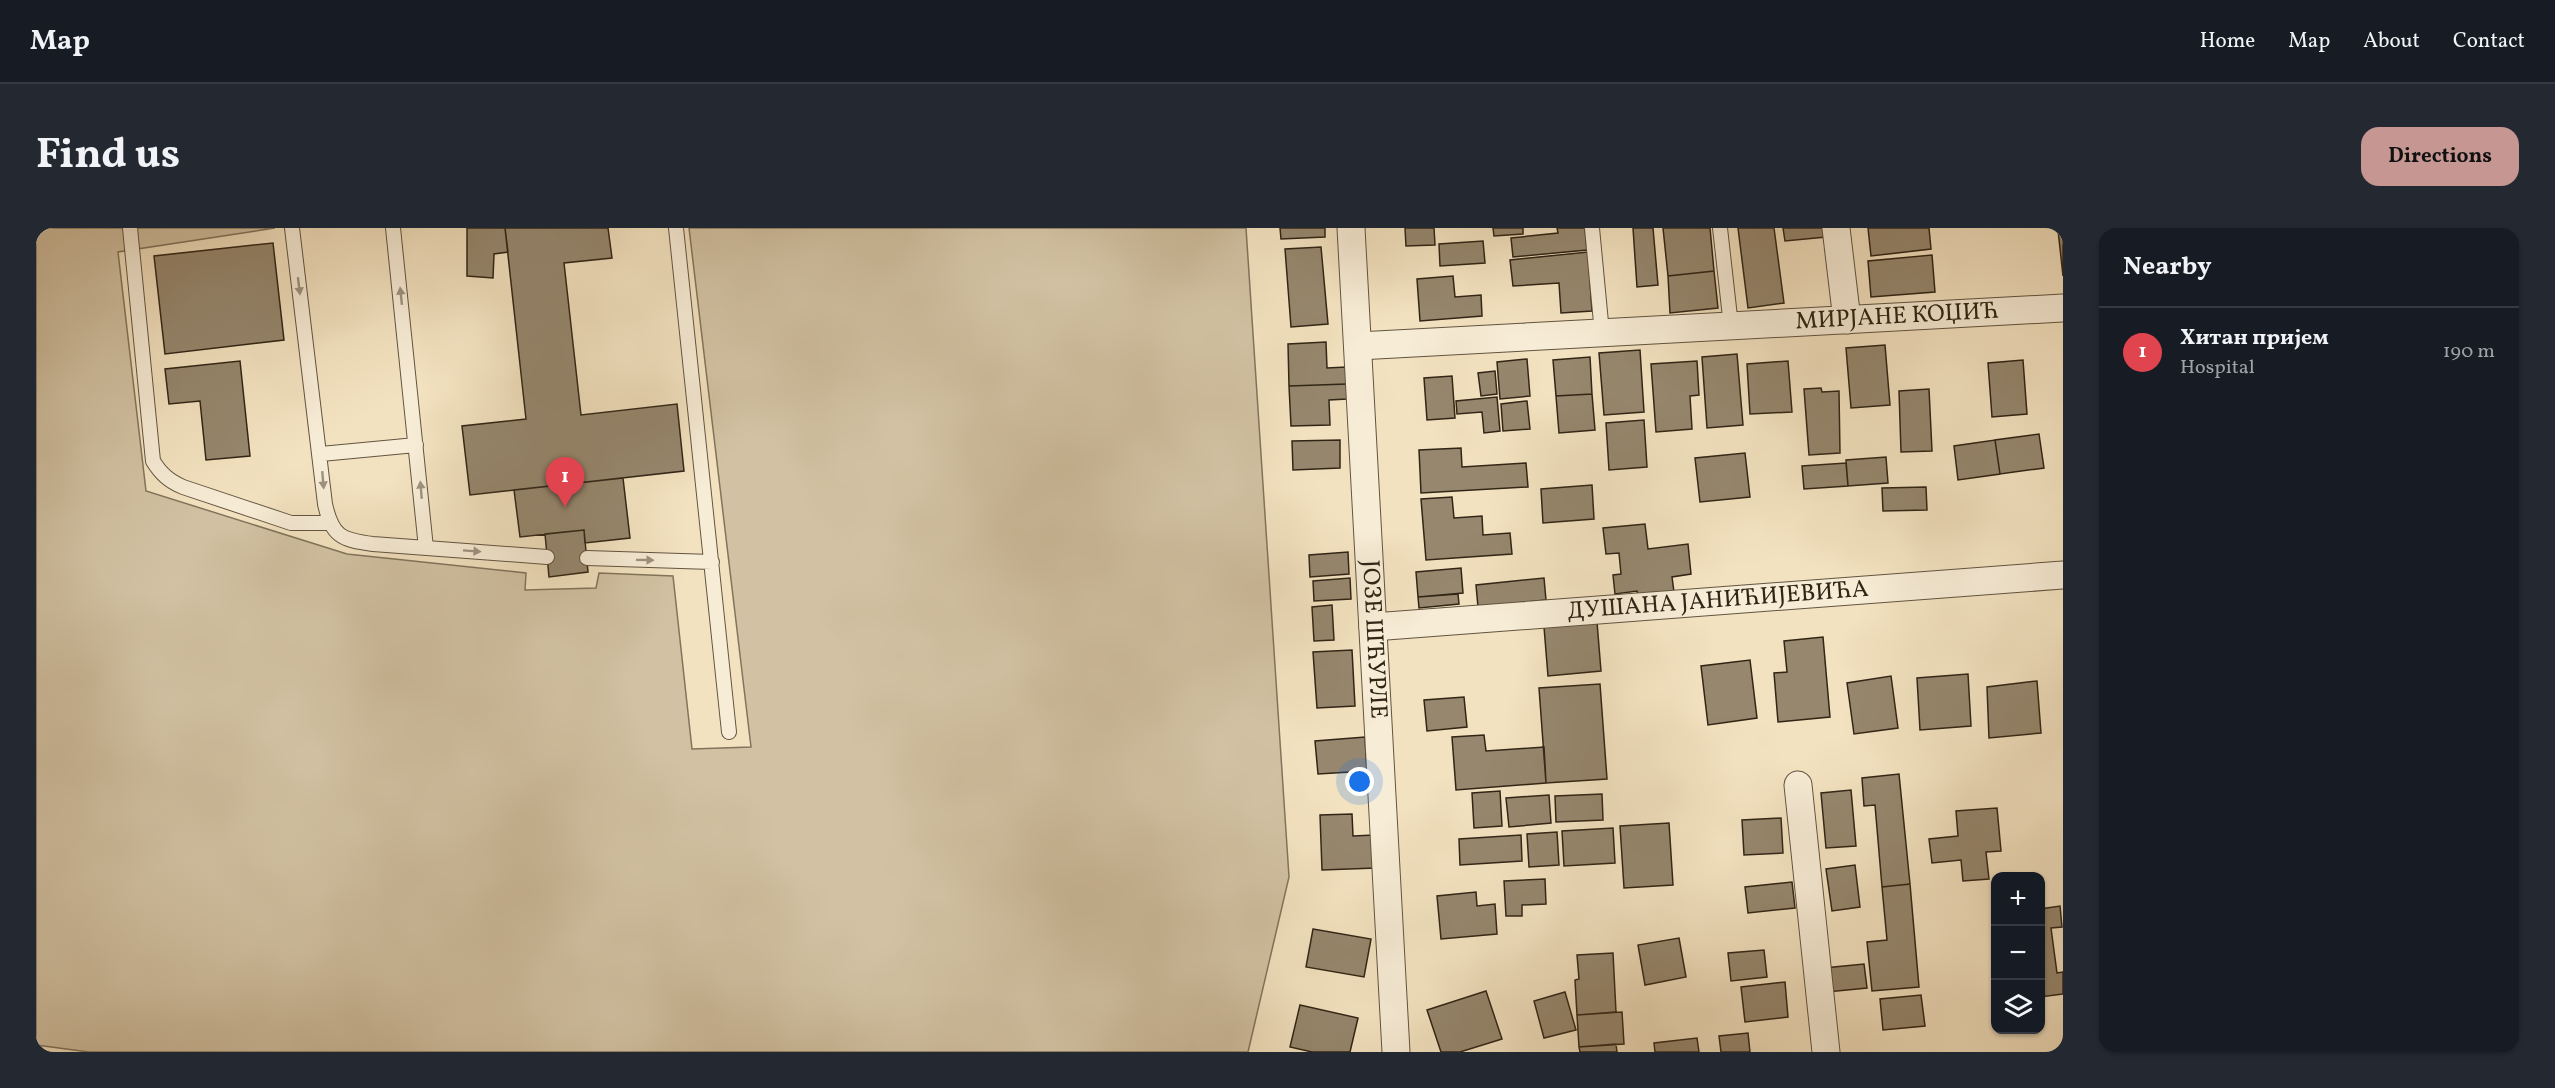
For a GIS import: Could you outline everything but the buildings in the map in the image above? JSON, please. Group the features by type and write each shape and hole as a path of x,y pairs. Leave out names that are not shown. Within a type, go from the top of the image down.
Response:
{"street":[{"name":"ЈОЗЕ ШЋУРЛЕ","path":"1352,228 1396,1052"},
{"path":"1836,228 1847,320"},
{"name":"МИРЈАНЕ КОЏИЋ","path":"1358,346 2063,308"},
{"name":"ДУШАНА ЈАНИЋИЈЕВИЋА","path":"1373,627 2063,575"},
{"path":"1798,784 1826,1052"}],"lane":[{"path":"130,228 153,461 159,471 169,481 183,487 291,523 329,523"},
{"path":"292,228 329,523 338,535 355,542 547,557"},
{"path":"393,228 426,548"},
{"path":"676,228 729,732"},
{"path":"1592,228 1602,333"},
{"path":"1720,228 1731,326"},
{"path":"321,454 416,445"},
{"path":"587,558 712,562"}],"shaded area":[{"path":"36,228 275,228 118,252 146,491 347,554 526,573 525,590 596,588 599,573 673,576 692,749 751,747 689,228 1246,228 1289,877 1248,1052 89,1052 36,1045"}],"place":[{"name":"Хитан пријем","path":"565,507"}]}
